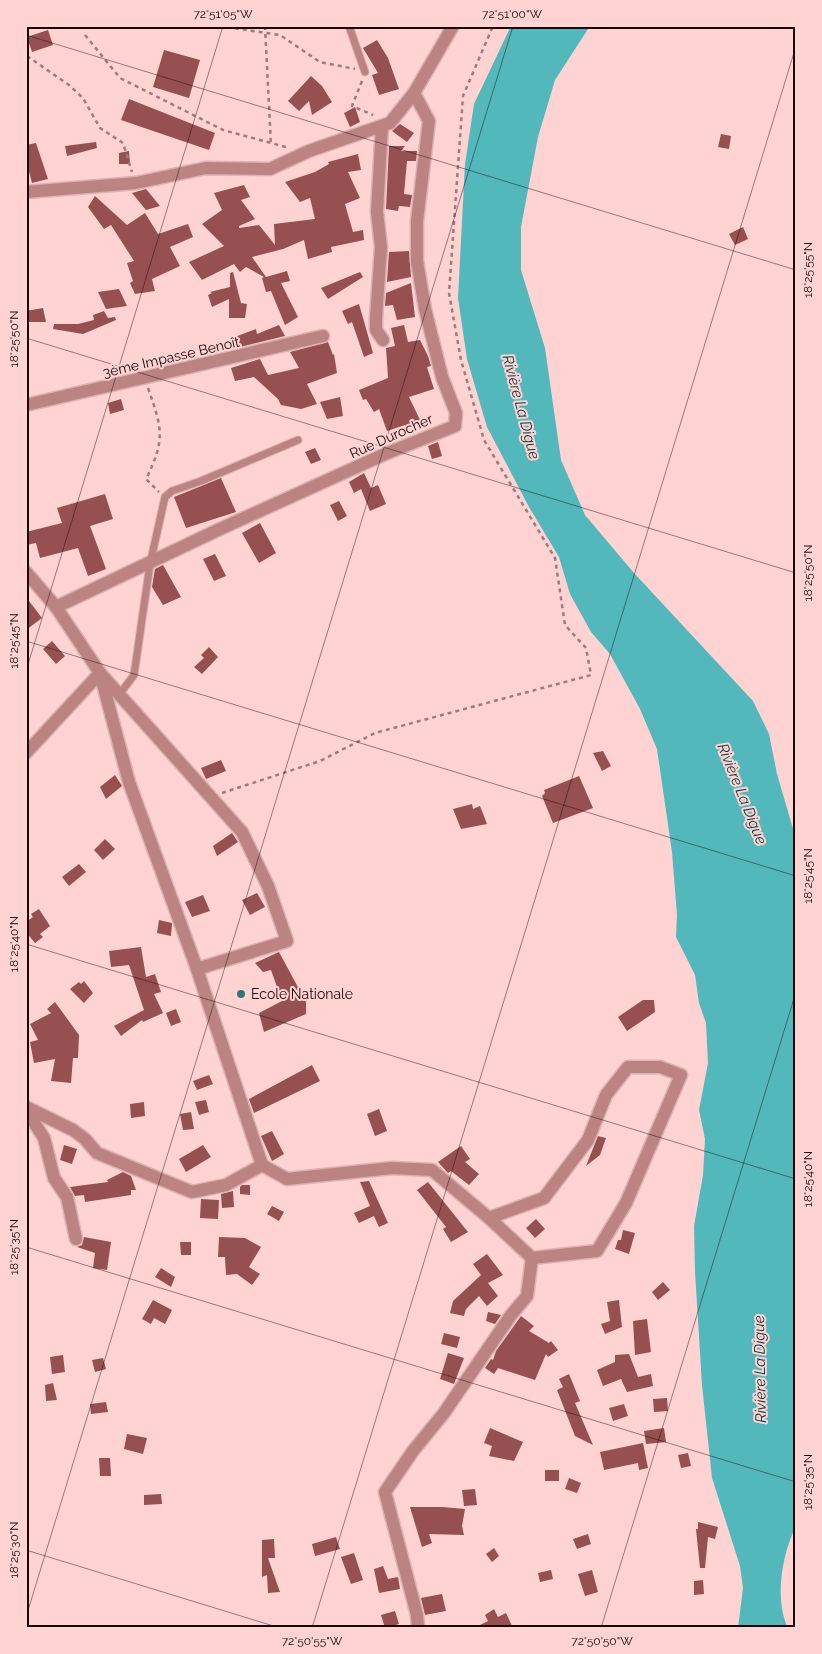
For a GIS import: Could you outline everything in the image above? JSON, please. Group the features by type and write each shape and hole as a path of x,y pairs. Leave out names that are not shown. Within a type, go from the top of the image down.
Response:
{"street":[{"path":"26,192 136,183 206,168 270,169 309,152 386,124 414,93 453,26"},
{"name":"Rue Durocher","path":"56,607 150,564 237,521 385,454 455,426 456,413 442,377 425,309 417,261 417,221 429,121 414,93"},
{"path":"382,340 376,330 381,247 377,212 386,124"},
{"name":"3ème Impasse Benoît","path":"26,405 146,379 323,336"},
{"path":"26,572 56,607 100,673 209,798 242,832 268,886 287,941 197,969"},
{"path":"26,753 73,705 100,673"},
{"path":"100,673 129,782 197,969 262,1165 287,1179 392,1168 432,1170 532,1258 597,1251 626,1203 681,1074 660,1067 628,1067 606,1095 588,1140 544,1198 488,1218"},
{"path":"26,1108 73,1130 85,1139 97,1153 192,1192 226,1185 262,1165"},
{"path":"26,1108 44,1138 54,1178 67,1197 76,1239"},
{"path":"418,1628 417,1615 385,1492 412,1451 444,1413 511,1315 527,1296 532,1258"}],"lane":[{"path":"349,26 366,72"},
{"path":"119,695 134,675 150,564 165,497 172,491 201,482 298,440"}],"path":[{"path":"219,26 280,35 320,62 366,72 352,106 386,124"},
{"path":"265,26 271,145"},
{"path":"209,798 320,761 375,733 591,675 586,648 565,625 555,558 484,440 461,360 449,293 464,96 493,26"},
{"path":"85,35 120,78 223,130 271,145 309,152"},
{"path":"27,56 70,85 83,98 100,128 124,143 136,183"},
{"path":"146,379 162,435 156,460 146,479 165,497"}],"water":[{"name":"Rivière La Digue","path":"511,26 590,26 555,80 538,137 521,227 521,270 545,348 561,460 585,515 634,573 753,701 769,734 777,774 796,839 796,1526 787,1550 781,1590 781,1604 788,1628 738,1628 743,1588 740,1566 712,1478 702,1385 694,1226 703,1175 705,1139 699,1110 708,1063 706,1023 699,1003 695,975 676,937 677,915 672,852 657,749 640,709 610,654 591,632 570,594 559,557 529,507 487,427 467,359 458,298 465,164 474,104"}],"building":[{"path":"48,30 53,45 32,52 27,37"},
{"path":"377,40 388,58 399,89 379,95 372,75 378,73 363,48"},
{"path":"164,50 200,60 189,98 153,87"},
{"path":"311,76 322,86 332,102 312,115 309,101 299,111 288,101"},
{"path":"129,99 215,133 209,150 121,120"},
{"path":"355,107 360,122 350,127 344,113"},
{"path":"400,124 414,133 407,142 392,131"},
{"path":"721,134 731,136 729,149 718,147"},
{"path":"96,142 97,148 67,156 65,146"},
{"path":"36,143 48,179 32,183 26,160 26,145"},
{"path":"389,146 405,146 401,151 417,151 416,161 407,161 404,194 412,195 410,207 399,206 398,211 386,209"},
{"path":"129,151 130,164 119,164 119,153"},
{"path":"358,154 361,170 348,172 360,198 345,204 353,232 363,230 364,240 331,247 332,252 308,259 304,240 283,249 252,257 266,277 287,271 290,281 281,283 298,317 285,325 271,291 266,292 262,278 264,277 246,267 240,272 234,264 202,280 189,262 224,246 202,224 222,210 214,193 244,185 250,197 241,200 255,219 239,226 239,228 259,225 275,245 274,224 315,219 310,198 300,202 285,182 315,172 329,164 328,162"},
{"path":"146,189 160,206 146,210 132,193"},
{"path":"95,196 127,225 145,213 158,234 188,224 193,237 170,247 180,266 152,279 155,291 135,294 130,283 133,281 127,263 134,261 111,225 104,229 88,207"},
{"path":"743,227 748,239 735,245 729,234"},
{"path":"409,251 411,277 387,282 389,252"},
{"path":"233,272 241,303 247,304 245,318 229,318 229,299 212,307 208,295 212,293 210,292 230,287 230,273"},
{"path":"360,272 363,277 328,299 321,288"},
{"path":"411,283 415,317 397,320 393,305 385,306 386,293"},
{"path":"119,289 127,306 106,309 98,292"},
{"path":"359,304 373,353 364,357 352,322 348,324 342,311"},
{"path":"43,308 46,322 26,322 26,311"},
{"path":"104,311 108,318 115,317 116,320 83,334 53,329 54,324 78,324 94,320 93,315"},
{"path":"279,325 285,336 236,348 232,338 256,329 257,334"},
{"path":"404,325 408,342 420,340 428,356 431,366 427,367 434,389 409,397 420,420 405,428 405,425 387,431 379,409 374,412 366,399 363,400 359,390 388,378 386,348 395,346 391,328"},
{"path":"328,342 334,354 337,373 307,384 317,404 301,409 281,405 278,399 254,377 235,381 231,368 260,359 268,375 299,368 290,352"},
{"path":"340,397 343,416 327,419 320,402"},
{"path":"121,399 124,410 110,414 108,403"},
{"path":"438,442 442,456 432,459 428,446"},
{"path":"315,448 321,460 311,464 305,452"},
{"path":"364,473 371,488 378,485 386,504 370,511 361,489 354,493 349,482"},
{"path":"221,478 236,512 186,528 174,497"},
{"path":"105,494 113,519 90,526 106,569 88,576 78,548 40,558 36,543 26,545 26,532 62,523 57,508"},
{"path":"339,501 347,516 338,521 330,505"},
{"path":"260,523 276,553 259,563 242,533"},
{"path":"215,554 226,576 214,581 203,559"},
{"path":"163,565 181,597 163,605 152,587 155,569"},
{"path":"26,597 42,618 26,630"},
{"path":"52,641 65,656 56,664 43,649"},
{"path":"209,647 218,657 202,674 194,667 204,658 201,655"},
{"path":"603,751 611,766 602,771 593,753"},
{"path":"221,760 226,771 206,779 201,768"},
{"path":"115,775 122,786 106,799 100,787"},
{"path":"579,776 593,808 553,823 542,796 545,793 544,790"},
{"path":"472,804 473,809 480,806 487,824 461,829 453,809"},
{"path":"232,833 238,842 217,856 213,846"},
{"path":"105,839 115,849 103,860 94,850"},
{"path":"79,864 86,872 69,886 62,877"},
{"path":"257,893 265,907 250,915 242,900"},
{"path":"203,895 210,911 192,917 185,902"},
{"path":"39,909 50,926 40,934 43,937 35,943 26,932 26,922 33,917 31,914"},
{"path":"159,920 172,923 171,936 157,933"},
{"path":"141,947 146,977 155,974 161,992 154,994 163,1013 143,1022 142,1020 121,1036 114,1026 144,1010 129,965 111,967 109,951"},
{"path":"279,952 306,1002 306,1014 264,1032 259,1013 282,1001 271,970 263,972 255,963"},
{"path":"84,981 93,993 84,1003 70,989 79,982 81,984"},
{"path":"643,1000 654,1000 655,1012 627,1031 618,1017"},
{"path":"55,1002 79,1035 78,1058 73,1058 71,1083 51,1081 55,1059 34,1063 30,1042 38,1040 30,1024 51,1013 47,1009"},
{"path":"176,1009 181,1022 171,1026 166,1013"},
{"path":"312,1065 320,1081 254,1113 249,1099"},
{"path":"209,1075 213,1084 197,1090 193,1081"},
{"path":"206,1100 209,1112 199,1115 195,1102"},
{"path":"144,1102 145,1116 131,1118 130,1104"},
{"path":"379,1109 387,1131 375,1136 367,1114"},
{"path":"191,1112 194,1129 183,1130 180,1114"},
{"path":"272,1131 284,1154 272,1161 261,1136"},
{"path":"598,1136 606,1138 600,1155 586,1166"},
{"path":"64,1145 77,1149 72,1164 60,1160"},
{"path":"203,1145 211,1157 186,1172 179,1159"},
{"path":"461,1146 470,1159 465,1162 479,1174 469,1185 451,1171 448,1173 438,1162"},
{"path":"123,1172 131,1176 136,1190 131,1190 131,1195 85,1202 84,1195 75,1196 70,1187 108,1182 107,1180"},
{"path":"369,1181 388,1223 379,1227 374,1216 359,1223 354,1213 370,1206 360,1182"},
{"path":"428,1182 468,1232 451,1242 443,1229 446,1227 417,1190"},
{"path":"242,1185 250,1185 250,1195 240,1194 240,1187"},
{"path":"233,1191 234,1207 222,1208 221,1194"},
{"path":"201,1199 219,1200 218,1219 200,1218"},
{"path":"272,1206 284,1212 279,1221 267,1214"},
{"path":"536,1219 545,1229 535,1238 526,1228"},
{"path":"623,1230 635,1233 629,1254 615,1249 618,1240 621,1240"},
{"path":"84,1237 111,1242 107,1270 93,1268 95,1253 77,1247 82,1245"},
{"path":"219,1237 245,1238 261,1247 249,1267 260,1274 252,1285 237,1274 226,1275 225,1257 218,1257"},
{"path":"180,1242 191,1242 191,1255 181,1255"},
{"path":"487,1254 503,1275 488,1283 498,1296 487,1306 479,1296 466,1309 464,1316 450,1313 453,1301 481,1275 473,1264"},
{"path":"161,1268 175,1277 171,1287 155,1277"},
{"path":"663,1282 670,1290 658,1300 652,1292"},
{"path":"153,1300 172,1310 165,1324 154,1318 151,1324 142,1319"},
{"path":"619,1300 622,1327 605,1334 601,1324 610,1321 607,1302"},
{"path":"488,1312 501,1315 495,1324 486,1321"},
{"path":"521,1316 534,1326 529,1331 549,1343 551,1341 558,1350 548,1357 546,1354 535,1380 498,1368 494,1374 485,1368 491,1359 493,1360 496,1351"},
{"path":"647,1319 651,1352 635,1355 633,1321"},
{"path":"444,1333 460,1337 457,1348 441,1344"},
{"path":"448,1353 464,1358 454,1384 440,1379"},
{"path":"629,1354 638,1377 651,1374 653,1386 627,1392 621,1379 603,1386 597,1370 615,1362 615,1355"},
{"path":"63,1355 65,1372 52,1374 50,1357"},
{"path":"103,1358 106,1369 95,1372 92,1360"},
{"path":"569,1374 580,1401 575,1403 593,1445 575,1436 557,1390 563,1387 559,1379"},
{"path":"53,1383 57,1400 46,1401 45,1385"},
{"path":"667,1398 668,1411 654,1412 653,1399"},
{"path":"106,1402 108,1412 91,1414 90,1404"},
{"path":"624,1404 628,1416 613,1421 609,1408"},
{"path":"490,1428 523,1442 514,1461 489,1456 492,1446 484,1443"},
{"path":"664,1428 666,1442 646,1444 644,1431"},
{"path":"127,1434 147,1438 143,1454 124,1449"},
{"path":"643,1443 648,1468 639,1470 638,1463 604,1470 600,1452"},
{"path":"688,1453 691,1466 681,1468 678,1455"},
{"path":"99,1458 110,1458 111,1476 100,1476"},
{"path":"545,1470 559,1470 559,1481 545,1481"},
{"path":"569,1478 581,1483 577,1493 565,1489"},
{"path":"475,1489 477,1505 464,1506 462,1490"},
{"path":"161,1494 162,1504 144,1505 144,1495"},
{"path":"410,1507 465,1509 462,1526 464,1535 429,1534 432,1543 422,1547"},
{"path":"698,1522 718,1527 715,1539 708,1537 705,1568 700,1568 696,1529 698,1529"},
{"path":"588,1534 591,1544 577,1549 573,1539"},
{"path":"336,1537 340,1549 315,1556 312,1544"},
{"path":"274,1539 275,1558 268,1558 280,1592 268,1593 267,1575 262,1577 262,1540"},
{"path":"494,1548 499,1556 492,1562 486,1554"},
{"path":"354,1553 363,1580 351,1584 341,1557"},
{"path":"383,1566 388,1579 398,1577 400,1589 379,1593 374,1569"},
{"path":"551,1570 553,1579 540,1582 538,1573"},
{"path":"592,1570 598,1592 585,1596 578,1574"},
{"path":"703,1580 704,1594 694,1595 694,1581"},
{"path":"442,1594 446,1611 425,1615 421,1598"},
{"path":"494,1609 498,1617 506,1613 513,1628 474,1628 488,1621 485,1615"},
{"path":"395,1611 399,1624 385,1628 381,1615"}],"place":[{"name":"Ecole Nationale","path":"241,994"}]}
